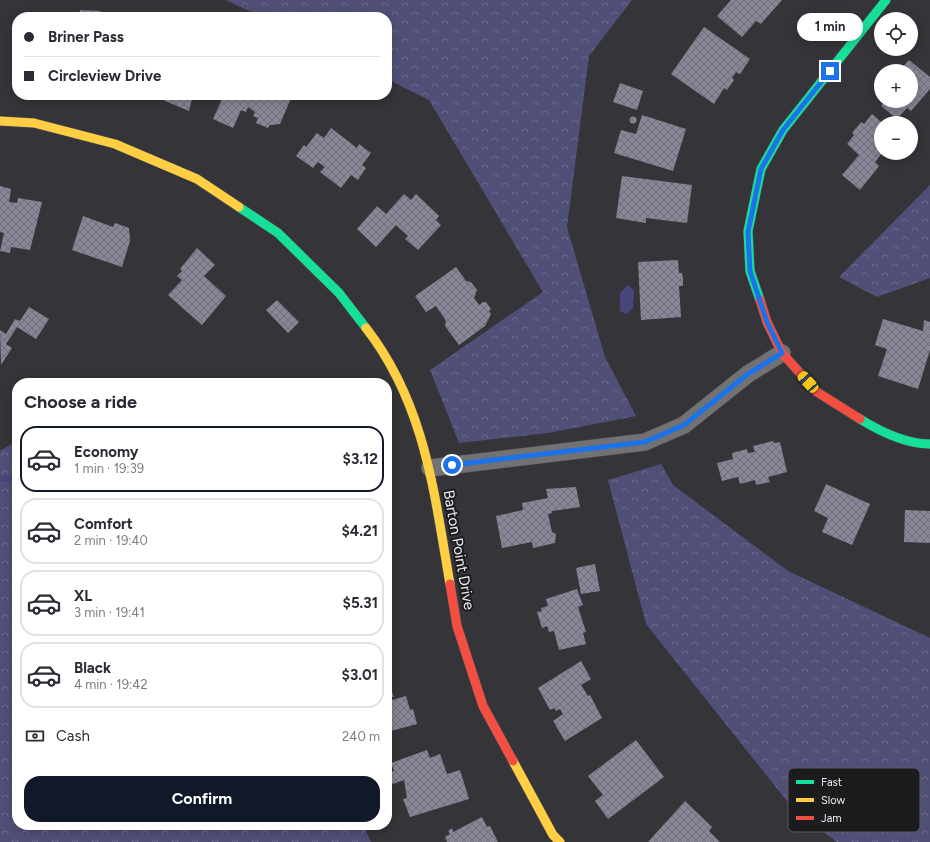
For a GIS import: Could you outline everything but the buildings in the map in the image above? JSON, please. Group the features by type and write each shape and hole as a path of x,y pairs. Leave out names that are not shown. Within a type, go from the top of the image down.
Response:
{"street":[{"path":"886,0 783,130 761,169 748,232 750,271 767,322 782,353 817,392 874,428 915,444 930,444"},
{"name":"Barton Point Drive","path":"0,121 34,123 115,144 197,179 278,233 339,293 384,351 414,413 430,468 457,626 483,706 534,802 553,835 560,842"},
{"path":"430,468 645,442 684,425 748,374 782,353"}],"green space":[{"path":"226,0 632,0 589,56 567,227 605,357 636,416 548,433 459,443 430,370 543,292 429,100 392,82 392,12 251,12"},
{"path":"930,185 930,278 877,297 839,277"},
{"path":"12,444 12,830 365,830 371,842 0,842 0,451"},
{"path":"661,464 673,485 788,571 930,638 930,842 837,842 824,832 920,832 920,768 788,768 788,802 646,624 608,480"}],"shaded area":[{"path":"628,285 634,290 633,308 627,314 620,311 620,293"}],"waterway":[{"path":"0,479 12,478"}],"traffic: fast":[{"path":"760,300 750,271 748,231 761,169 783,130 886,0"},
{"path":"239,207 278,233 339,293 366,328"},
{"path":"860,419 903,440 930,444"}],"traffic: slow":[{"path":"0,121 34,123 115,144 197,179 239,207"},
{"path":"366,328 386,357 402,387 414,418 432,483 450,584"},
{"path":"513,761 553,835 560,842"}],"traffic: jam":[{"path":"760,300 767,322 782,353 817,392 860,419"},
{"path":"450,584 457,626 483,706 513,761"}],"route":[{"path":"452,465 645,442 684,425 748,374 782,353 767,322 750,271 748,232 761,169 783,130 830,71"}]}
